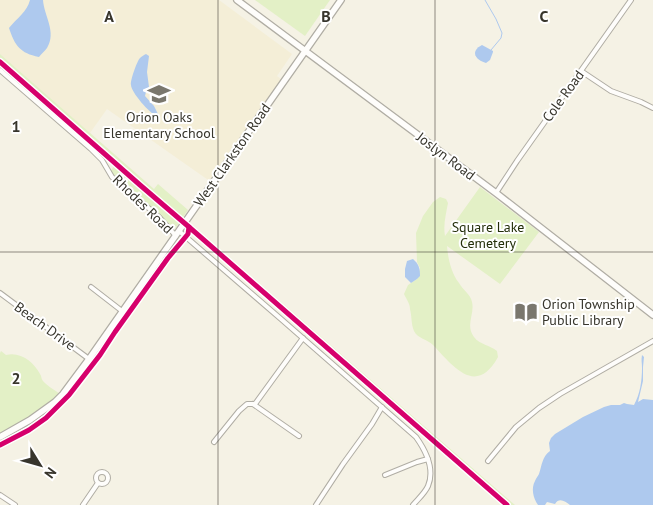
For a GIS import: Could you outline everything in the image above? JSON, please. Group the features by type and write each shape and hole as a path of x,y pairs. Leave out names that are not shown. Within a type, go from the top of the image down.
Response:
{"main road":[{"name":"Joslyn Road","path":"237,0 496,193 653,315"},
{"name":"West Clarkston Road","path":"0,437 30,420 63,394 342,0"}],"street":[{"name":"Cole Road","path":"496,193 516,160 631,0"},
{"name":"Rhodes Road","path":"0,70 91,149 102,160 112,177 177,234 303,338 416,437 428,459"},
{"path":"581,71 611,91 653,108"},
{"path":"91,288 122,311"},
{"name":"Beach Drive","path":"0,293 89,359"},
{"path":"253,404 303,338"},
{"path":"488,461 516,427 539,408 576,384 653,341"},
{"path":"214,442 239,411 248,404 253,404 298,436"},
{"path":"316,505 382,407"},
{"path":"385,475 428,459 430,471 428,487 413,505"},
{"path":"83,505 98,482"},
{"path":"0,495 15,505"}],"shaded area":[{"name":"Orion Oaks Elementary School","path":"0,0 219,0 292,54 277,76 282,80 211,182 107,109 90,133 0,54"}],"green space":[{"path":"255,0 330,0 305,36"},
{"path":"0,54 154,189 158,184 188,210 175,229 110,172 114,166 0,66"},
{"name":"Square Lake Cemetery","path":"480,187 539,232 500,284 447,246 454,275 469,295 473,306 470,324 471,333 479,342 497,351 498,357 490,369 481,375 473,376 457,369 433,345 416,334 412,326 409,305 404,294 408,285 417,279 420,268 417,262 416,233 423,216 433,202 440,197 446,199 448,203 445,236"},
{"path":"189,222 515,505 501,505 185,228"},
{"path":"1,351 6,355 11,354 26,358 41,375 42,380 60,394 39,411 0,434 0,353"}],"water":[{"path":"30,0 43,0 51,36 47,48 39,57 19,48 9,28 24,11"},
{"path":"482,45 493,51 490,60 486,63 479,60 475,55 478,47"},
{"path":"146,54 149,56 147,72 149,87 145,96 154,106 158,114 157,116 141,102 131,85 137,63"},
{"path":"413,259 419,267 420,276 411,283 405,277 405,269 407,261"},
{"path":"642,355 644,357 643,381 638,402 643,399 653,400 653,505 570,505 560,500 555,504 547,502 545,505 538,505 533,487 544,459 550,451 549,443 551,438 583,417 604,407 624,403 634,405 641,383"}],"waterway":[{"path":"485,0 502,33 501,38 491,50"}],"cycle path":[{"path":"0,62 507,505"},
{"path":"0,445 29,430 46,418 69,395 100,355 168,258 188,234 189,227"}],"place":[{"name":"Orion Oaks Elementary School","path":"159,94"},
{"name":"Orion Township Public Library","path":"526,312"}]}
